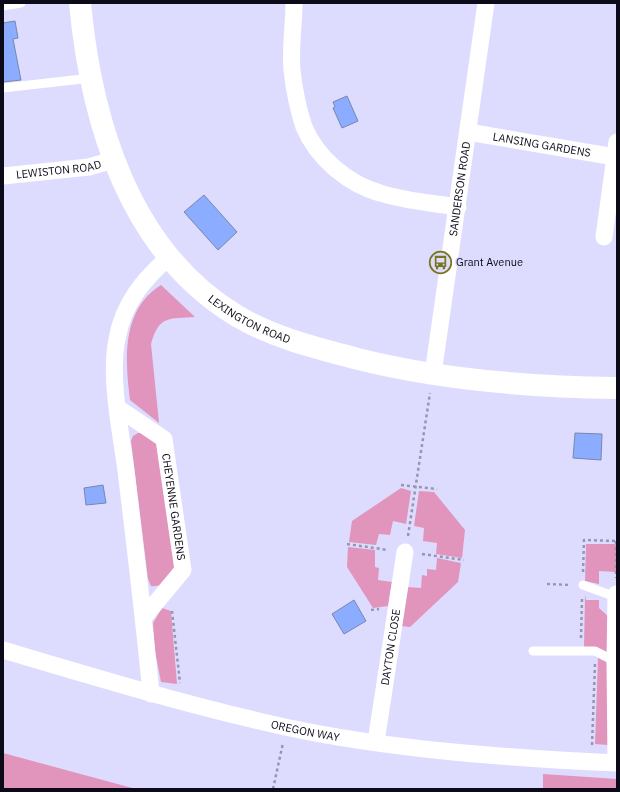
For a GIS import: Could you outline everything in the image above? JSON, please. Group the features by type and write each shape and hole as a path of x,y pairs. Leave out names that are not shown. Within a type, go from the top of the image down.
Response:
{"street":[{"name":"LEXINGTON ROAD","path":"80,3 91,78 113,160 127,193 146,227 169,257 206,294 239,317 256,326 290,340 381,365 433,374 520,383 617,388"},
{"path":"294,3 292,69 305,128 317,148 335,169 349,180 379,193 458,207"},
{"name":"SANDERSON ROAD","path":"433,374 486,3"},
{"name":"LANSING GARDENS","path":"468,132 616,150 604,237"},
{"name":"LEWISTON ROAD","path":"3,176 89,167 113,160"},
{"path":"151,694 144,617 118,408 115,350 122,318 135,293 150,274 169,257"},
{"name":"CHEYENNE GARDENS","path":"118,408 164,439 183,570 144,617"},
{"name":"DAYTON CLOSE","path":"376,742 405,552"},
{"path":"616,595 614,661 616,763"},
{"name":"OREGON WAY","path":"3,650 151,694 286,727 376,742 503,757 616,763"}],"lane":[{"path":"3,6 21,3"},
{"path":"3,88 91,78"},
{"path":"583,585 616,595"},
{"path":"533,651 595,651 614,661"}],"path":[{"path":"405,552 433,374"},
{"path":"401,485 437,489"},
{"path":"616,541 616,595"},
{"path":"547,584 583,585"},
{"path":"170,586 182,701"},
{"path":"592,762 595,651"},
{"path":"273,789 286,727"}],"shaded area":[{"path":"161,285 195,317 166,320 158,328 154,335 151,344 159,423 130,400 127,353 132,322 139,308 148,295"},
{"path":"138,433 144,433 156,442 175,566 162,583 155,586 151,586 148,579 131,441 133,436"},
{"path":"401,488 411,491 406,524 393,521 390,535 379,534 376,545 349,542 352,521"},
{"path":"419,491 434,492 465,530 462,558 436,554 437,543 423,541 424,528 414,526"},
{"path":"586,544 617,544 617,572 599,571 599,584 585,581"},
{"path":"348,547 375,550 375,567 379,568 378,580 392,582 388,606 373,608 347,567"},
{"path":"437,558 461,563 458,582 410,627 401,626 407,587 421,588 422,575 427,576 427,569 436,570"},
{"path":"585,595 586,600 599,600 599,608 611,619 610,655 595,647 584,648"},
{"path":"162,608 171,611 177,684 161,682 155,651 153,623"},
{"path":"598,658 608,663 608,745 595,744"},
{"path":"3,753 136,789 3,789"},
{"path":"543,774 617,779 617,789 543,789"}],"building":[{"path":"15,21 18,38 13,39 21,80 3,82 3,23"},
{"path":"347,96 358,121 342,128 333,108 335,107 333,102"},
{"path":"204,195 237,232 218,250 184,212"},
{"path":"575,433 602,434 601,460 573,458"},
{"path":"103,485 106,503 86,505 84,488"},
{"path":"354,600 366,621 344,634 332,614"}],"place":[{"name":"Grant Avenue","path":"440,262"}]}
